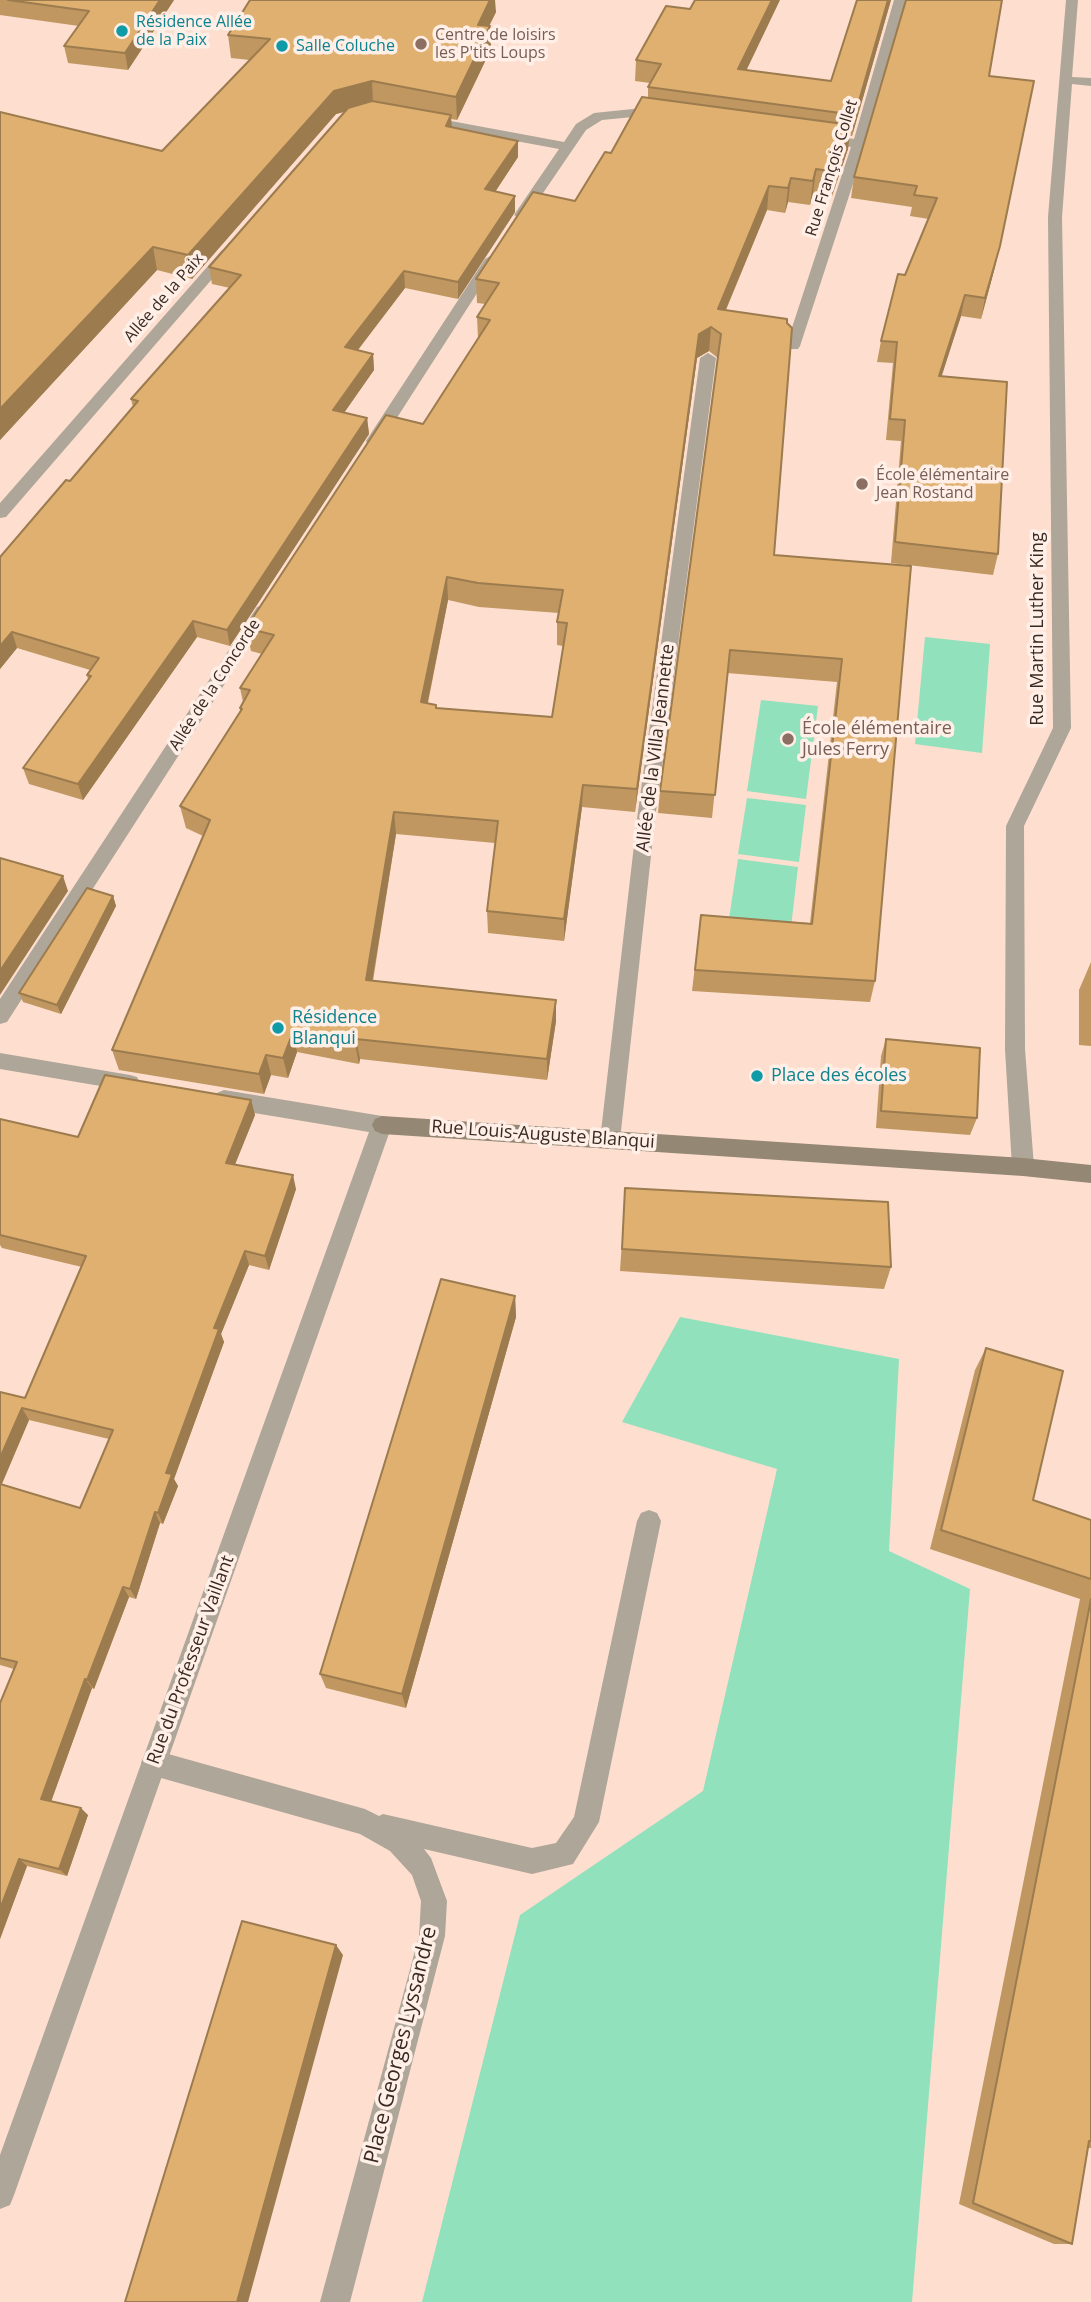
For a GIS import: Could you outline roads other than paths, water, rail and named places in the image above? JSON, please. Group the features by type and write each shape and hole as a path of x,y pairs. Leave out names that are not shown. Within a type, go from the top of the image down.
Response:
{"street":[{"name":"Rue François Collet","path":"793,346 859,144 900,0"},
{"name":"Rue Martin Luther King","path":"1023,1167 1015,1035 1015,826 1062,728 1055,217 1072,0"},
{"path":"1066,80 1091,82"},
{"path":"513,227 581,127 598,116 633,113 673,118"},
{"path":"411,118 566,146"},
{"path":"806,136 859,144"},
{"name":"Allée de la Paix","path":"0,513 234,244"},
{"path":"362,459 498,250"},
{"name":"Allée de la Villa Jeannette","path":"610,1140 646,818 708,358"},
{"name":"Allée de la Concorde","path":"0,1016 272,598"},
{"path":"0,1061 145,1085"},
{"name":"Rue Louis-Auguste Blanqui","path":"211,1096 382,1125 1023,1167 1091,1174"},
{"name":"Rue du Professeur Vaillant","path":"0,2195 382,1125"},
{"path":"365,1822 532,1861 564,1855 586,1822 649,1521"},
{"name":"Place Georges Lyssandre","path":"154,1763 365,1822 399,1842 422,1867 434,1901 432,1936 335,2302"}],"place":[{"name":"Résidence Allée de la Paix","path":"122,31"},
{"name":"Centre de loisirs les P'tits Loups","path":"421,44"},
{"name":"Salle Coluche","path":"282,46"},
{"name":"École élémentaire Jean Rostand","path":"862,484"},
{"name":"École élémentaire Jules Ferry","path":"788,739"},
{"name":"Résidence Blanqui","path":"278,1028"},
{"name":"Place des écoles","path":"757,1076"}]}
